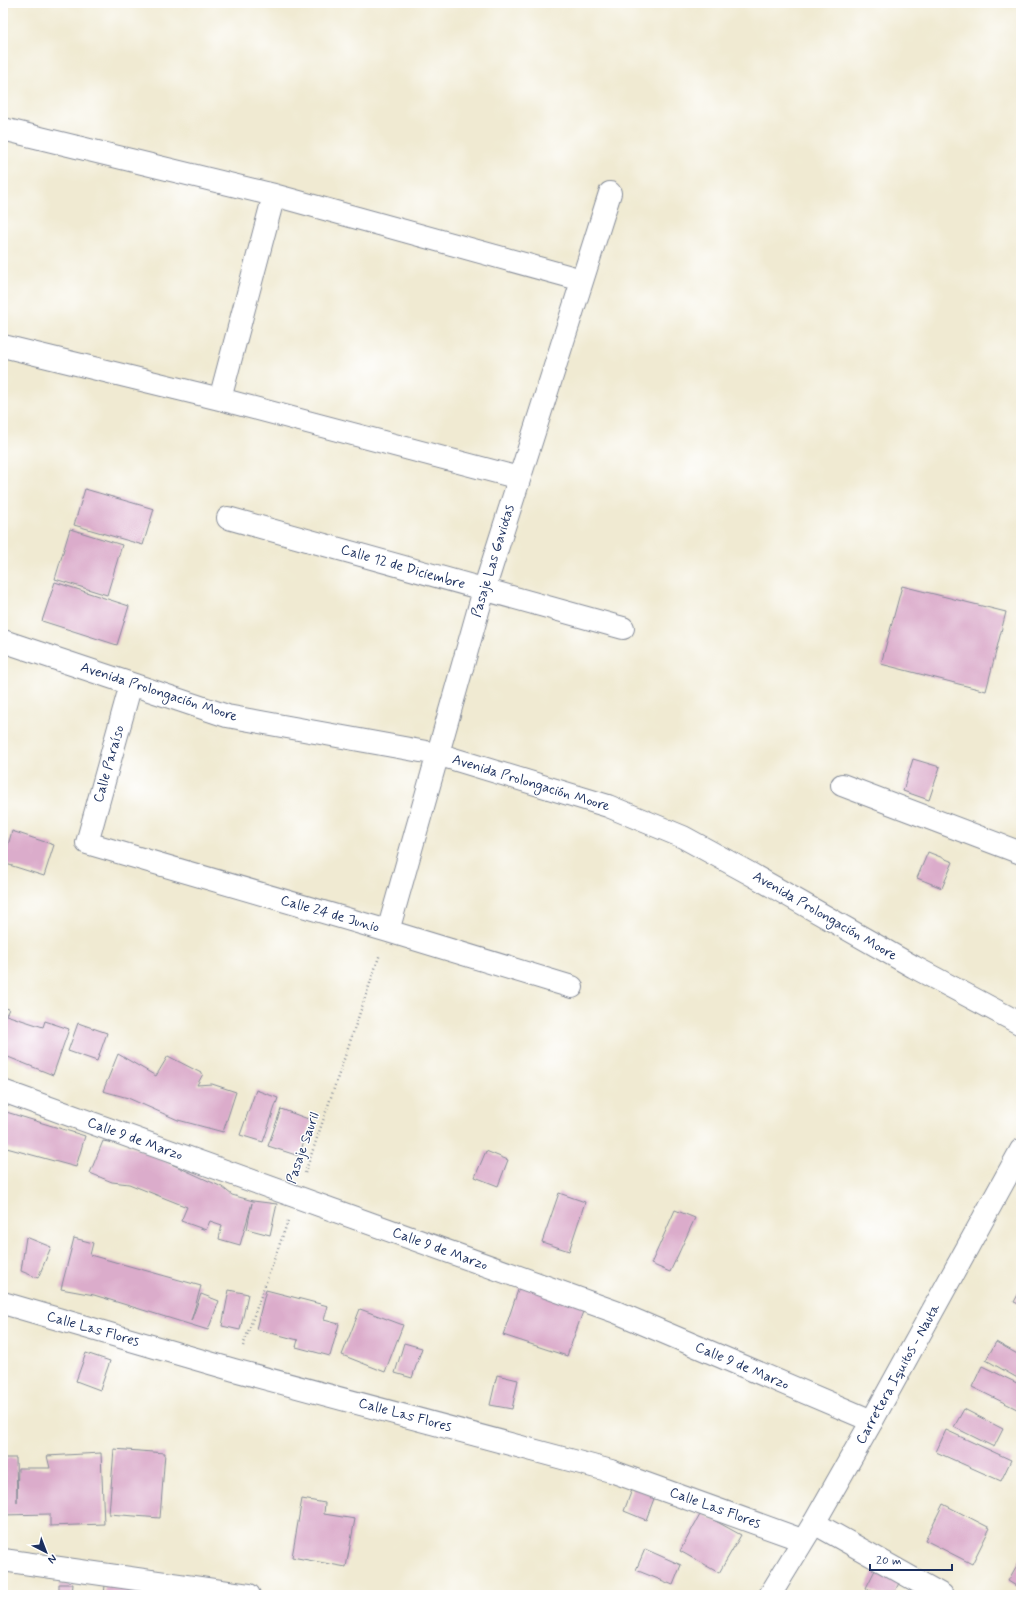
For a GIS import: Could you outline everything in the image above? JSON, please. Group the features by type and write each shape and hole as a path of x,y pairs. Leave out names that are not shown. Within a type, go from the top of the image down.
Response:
{"street":[{"path":"3,129 274,196 582,280"},
{"name":"Pasaje Las Gaviotas","path":"388,931 484,590 610,193"},
{"path":"220,400 274,196"},
{"path":"3,346 220,400 519,478"},
{"name":"Calle 12 de Diciembre","path":"228,518 623,628"},
{"name":"Avenida Prolongación Moore","path":"3,641 227,716 437,754 608,806 683,837 914,967 1021,1024"},
{"name":"Calle Paraíso","path":"87,844 131,684"},
{"path":"842,785 1021,853"},
{"name":"Calle 24 de Junio","path":"87,844 388,931 572,987"},
{"name":"Calle 9 de Marzo","path":"3,1091 616,1312 872,1421"},
{"name":"Carretera Iquitos - Nauta","path":"770,1595 872,1421 1021,1150"},
{"name":"Calle Las Flores","path":"3,1303 234,1370 611,1471 808,1532 942,1595"},
{"path":"3,1560 249,1595"}],"path":[{"name":"Pasaje Sauril","path":"234,1370 297,1198 388,931"}],"building":[{"path":"85,489 154,509 143,545 74,525"},
{"path":"70,529 122,545 107,595 55,579"},
{"path":"55,582 129,606 117,645 42,621"},
{"path":"902,586 1006,612 986,691 881,664"},
{"path":"913,759 940,767 929,800 903,791"},
{"path":"12,831 54,845 44,876 3,863"},
{"path":"928,852 953,862 942,888 917,878"},
{"path":"3,1007 9,1009 6,1015 43,1027 45,1021 69,1029 53,1075 3,1055"},
{"path":"78,1023 107,1033 97,1061 68,1051"},
{"path":"118,1054 156,1076 168,1056 203,1074 197,1085 212,1084 236,1092 223,1132 178,1120 128,1098 103,1091"},
{"path":"256,1090 278,1098 263,1142 240,1135"},
{"path":"281,1109 311,1120 299,1156 268,1146"},
{"path":"3,1111 85,1136 76,1167 3,1147"},
{"path":"103,1141 129,1146 145,1152 222,1187 232,1195 253,1201 277,1204 270,1235 247,1229 252,1203 240,1245 219,1239 222,1225 210,1221 206,1230 181,1221 187,1207 129,1184 112,1182 90,1173"},
{"path":"486,1151 508,1160 498,1186 475,1177"},
{"path":"559,1193 585,1202 569,1251 542,1242"},
{"path":"675,1210 695,1218 670,1272 651,1264"},
{"path":"26,1237 51,1247 38,1278 21,1271"},
{"path":"74,1238 93,1243 90,1255 201,1286 191,1321 201,1294 219,1301 208,1330 94,1295 61,1289"},
{"path":"520,1284 585,1306 567,1356 503,1335"},
{"path":"1021,1289 1021,1305 1014,1302"},
{"path":"229,1290 248,1294 240,1330 222,1326"},
{"path":"266,1290 328,1306 324,1320 339,1324 330,1356 296,1347 298,1340 256,1329"},
{"path":"360,1309 403,1325 385,1372 342,1355"},
{"path":"996,1342 1021,1356 1021,1380 986,1360"},
{"path":"404,1343 422,1348 412,1378 395,1373"},
{"path":"86,1353 110,1361 100,1390 76,1381"},
{"path":"982,1366 1021,1385 1021,1411 972,1387"},
{"path":"497,1375 518,1380 512,1409 490,1405"},
{"path":"964,1409 1003,1429 994,1447 954,1427"},
{"path":"946,1430 1011,1460 1001,1481 936,1452"},
{"path":"114,1449 165,1453 160,1518 109,1514"},
{"path":"101,1453 104,1524 50,1526 50,1514 3,1515 3,1458 16,1458 17,1503 18,1468 50,1468 47,1456"},
{"path":"633,1487 655,1496 646,1520 624,1511"},
{"path":"302,1499 325,1503 324,1514 355,1519 346,1567 292,1557"},
{"path":"943,1504 990,1528 972,1564 925,1540"},
{"path":"701,1513 741,1535 719,1573 680,1551"},
{"path":"645,1549 681,1565 673,1585 636,1570"},
{"path":"1021,1558 1021,1589 1008,1581"},
{"path":"879,1562 903,1575 893,1595 879,1595 866,1588"},
{"path":"59,1584 73,1584 72,1595 59,1595"},
{"path":"105,1585 149,1592 149,1595 104,1595"}]}
